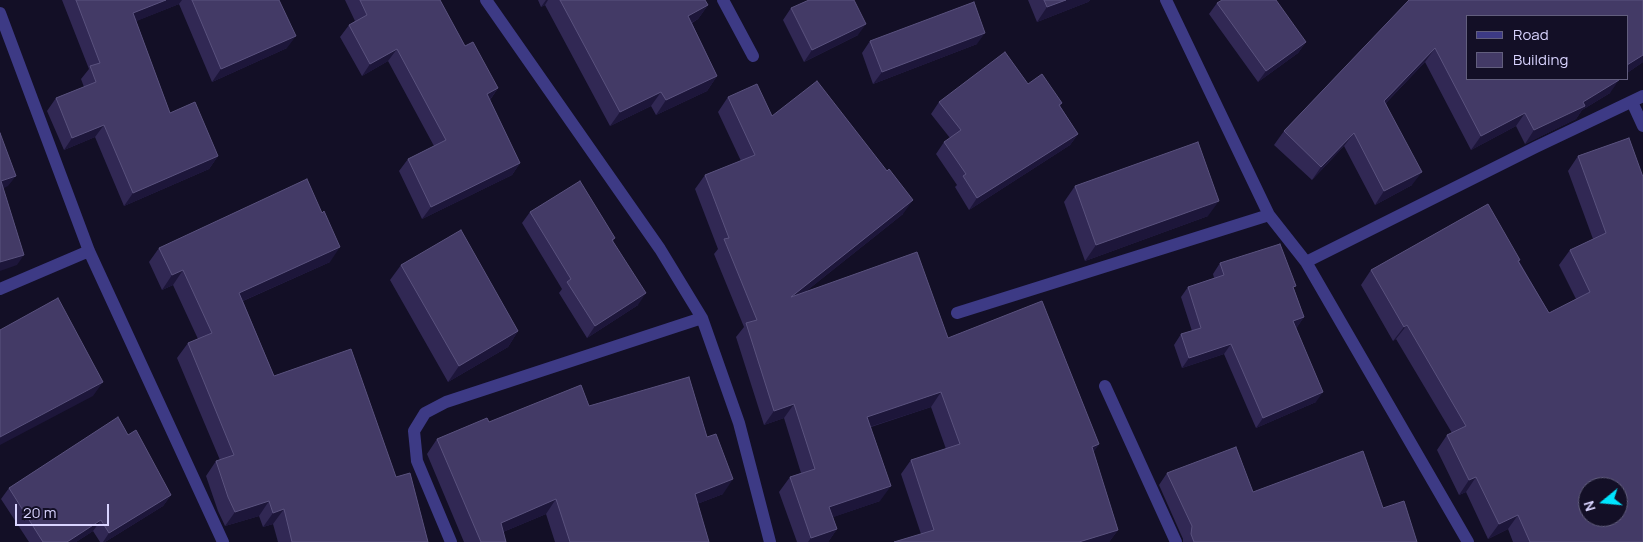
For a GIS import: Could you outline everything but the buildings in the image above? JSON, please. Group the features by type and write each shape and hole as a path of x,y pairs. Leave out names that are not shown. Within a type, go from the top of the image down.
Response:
{"street":[{"path":"486,0 655,241 702,318 740,423 770,542"},
{"path":"723,0 753,56"},
{"path":"1166,0 1269,215 1306,262 1468,542"},
{"path":"1,17 89,251 223,542"},
{"path":"1306,262 1536,146 1637,99 1643,126"},
{"path":"957,313 1269,215"},
{"path":"0,289 89,251"},
{"path":"451,542 417,461 414,431 425,414 446,402 702,318"},
{"path":"1105,386 1176,542"}]}
